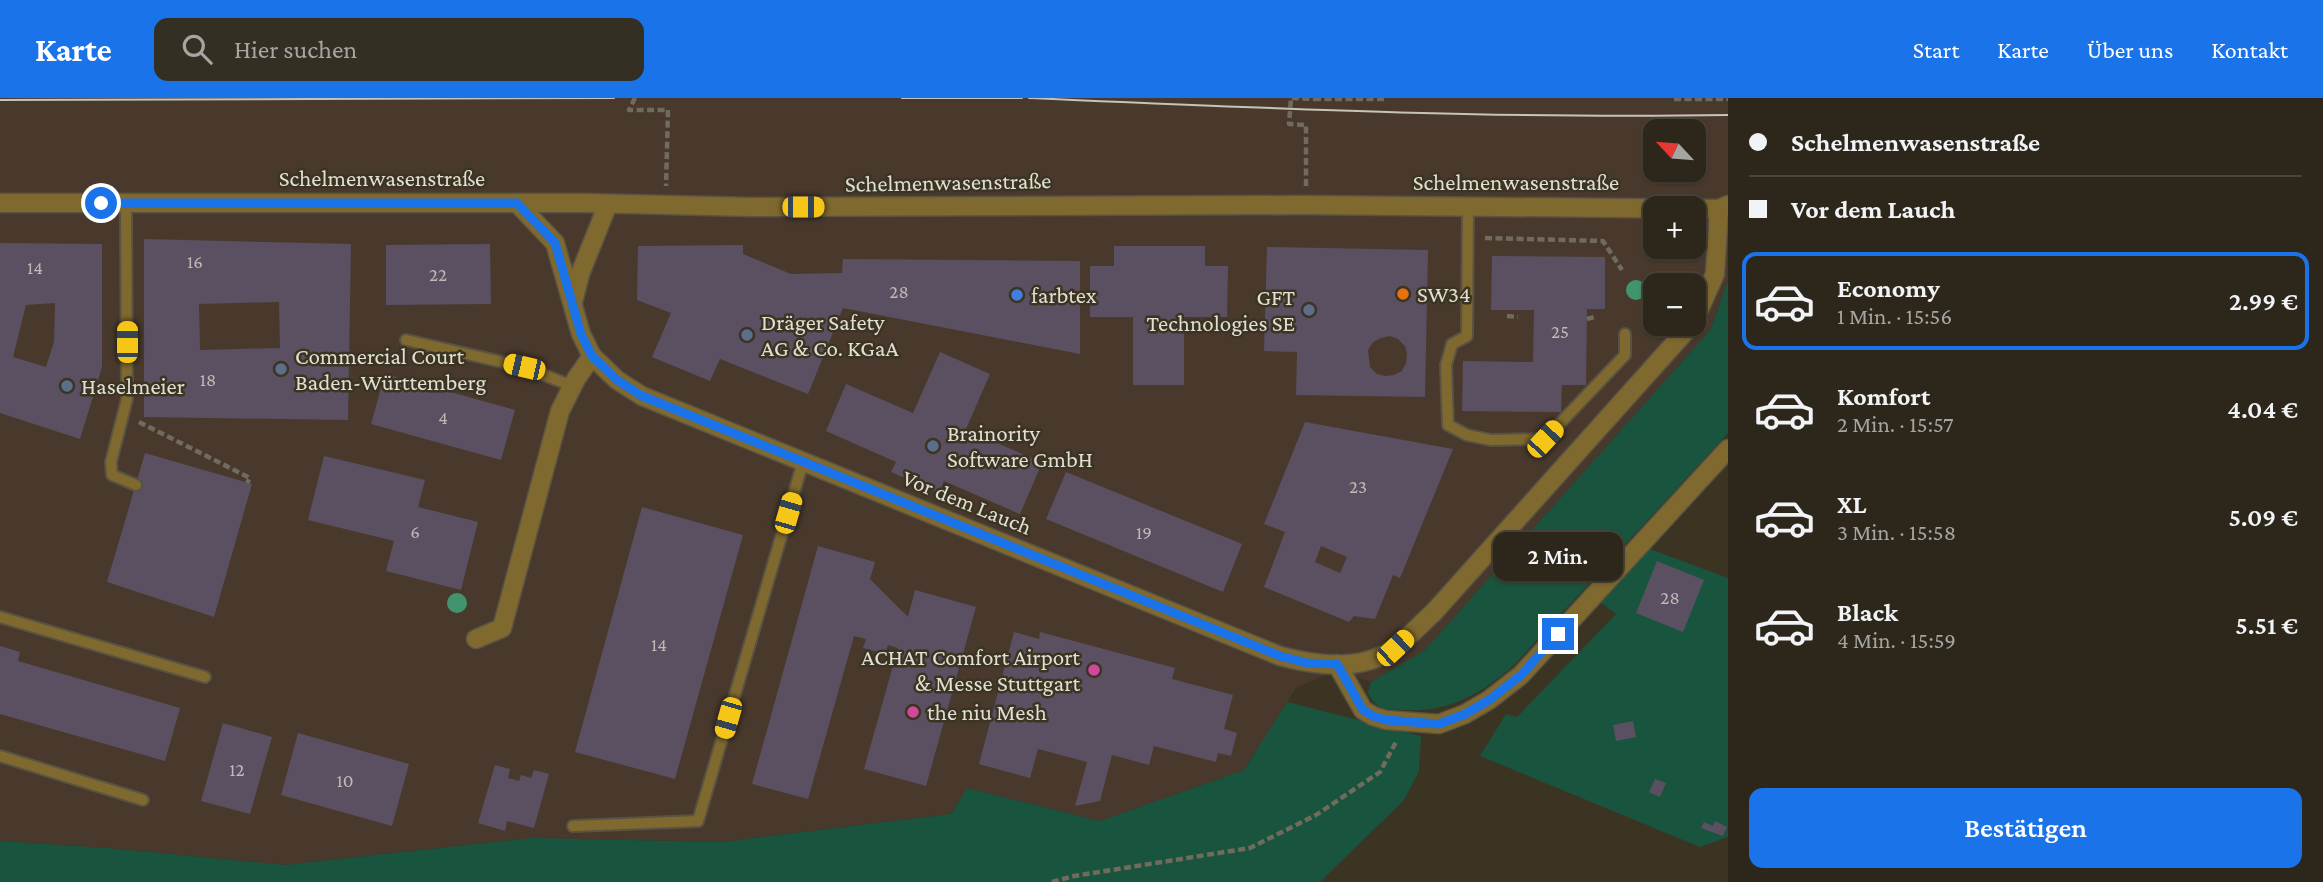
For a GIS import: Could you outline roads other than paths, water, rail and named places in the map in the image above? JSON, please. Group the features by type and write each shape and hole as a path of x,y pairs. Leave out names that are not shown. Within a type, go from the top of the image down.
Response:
{"street":[{"name":"Schelmenwasenstraße","path":"0,203 517,203 765,208 1305,205 1723,207"},
{"name":"Vor dem Lauch","path":"517,203 555,243 581,334 592,356 617,380 642,396 1280,656 1307,663 1368,661 1395,648 1434,612 1680,336"},
{"path":"573,302 580,274 608,204"},
{"name":"Vor dem Lauch","path":"1706,294 1715,274 1723,207"},
{"path":"476,639 502,628 560,411 572,386 592,356"},
{"path":"1337,664 1363,710 1386,720 1439,724 1465,714 1489,700 1521,675 1728,449"}],"lane":[{"path":"126,202 127,398 110,462 113,474 136,485"},
{"path":"1468,206 1467,336 1452,344 1446,365 1448,425 1467,435 1491,440 1545,439 1625,355 1625,334"},
{"path":"406,340 524,367 572,386"},
{"path":"573,826 698,821 803,462"},
{"path":"0,617 205,677"},
{"path":"0,757 143,800"}],"tram line":[{"path":"0,100 614,98"},
{"path":"902,98 1022,98"},
{"path":"1029,98 1466,114 1728,115"}],"place":[{"name":"SW34","path":"1403,294"},
{"name":"farbtex","path":"1017,295"},
{"name":"GFT Technologies SE","path":"1309,310"},
{"name":"Dräger Safety AG & Co. KGaA","path":"747,335"},
{"name":"Commercial Court Baden-Württemberg","path":"281,369"},
{"name":"Haselmeier","path":"67,386"},
{"name":"Brainority Software GmbH","path":"933,446"},
{"name":"ACHAT Comfort Airport & Messe Stuttgart","path":"1094,670"},
{"name":"the niu Mesh","path":"913,712"}]}
